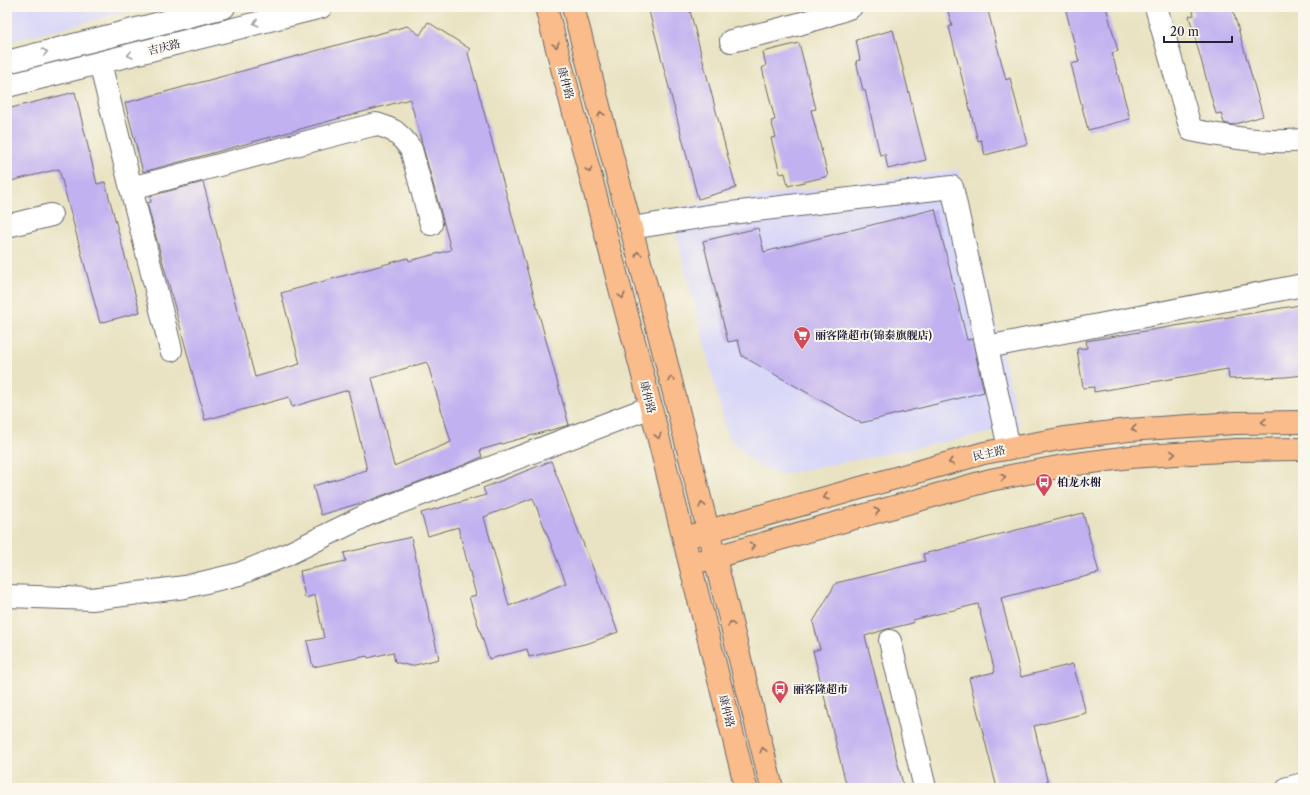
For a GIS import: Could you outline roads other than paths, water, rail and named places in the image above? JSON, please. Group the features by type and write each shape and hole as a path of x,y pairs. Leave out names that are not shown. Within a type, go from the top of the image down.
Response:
{"main road":[{"name":"康仲路","path":"546,7 651,407 746,788"},
{"path":"573,7 666,361 772,788"},
{"name":"民主路","path":"684,537 984,453 1009,448 1065,438 1128,430 1235,423 1303,422"},
{"path":"690,564 990,480 1069,465 1130,457 1237,450 1303,449"}],"street":[{"path":"7,62 224,7"},
{"name":"吉庆路","path":"7,86 321,7"},
{"path":"731,41 810,21 851,7"},
{"path":"1156,7 1191,130 1218,136 1245,139 1273,141 1303,140"},
{"path":"100,63 171,350"},
{"path":"131,188 376,124 394,131 404,139 411,150 431,224"},
{"path":"631,228 714,215 952,187 1009,448"},
{"path":"7,226 51,215"},
{"path":"987,347 1303,285"},
{"path":"7,596 92,599 185,587 239,574 286,555 369,514 651,407"},
{"path":"890,641 925,788"},
{"path":"1288,788 1303,784"}],"place":[{"name":"丽客隆超市(锦泰旗舰店)","path":"802,350"},
{"name":"柏龙水榭","path":"1044,497"},
{"name":"丽客隆超市","path":"780,704"}]}
